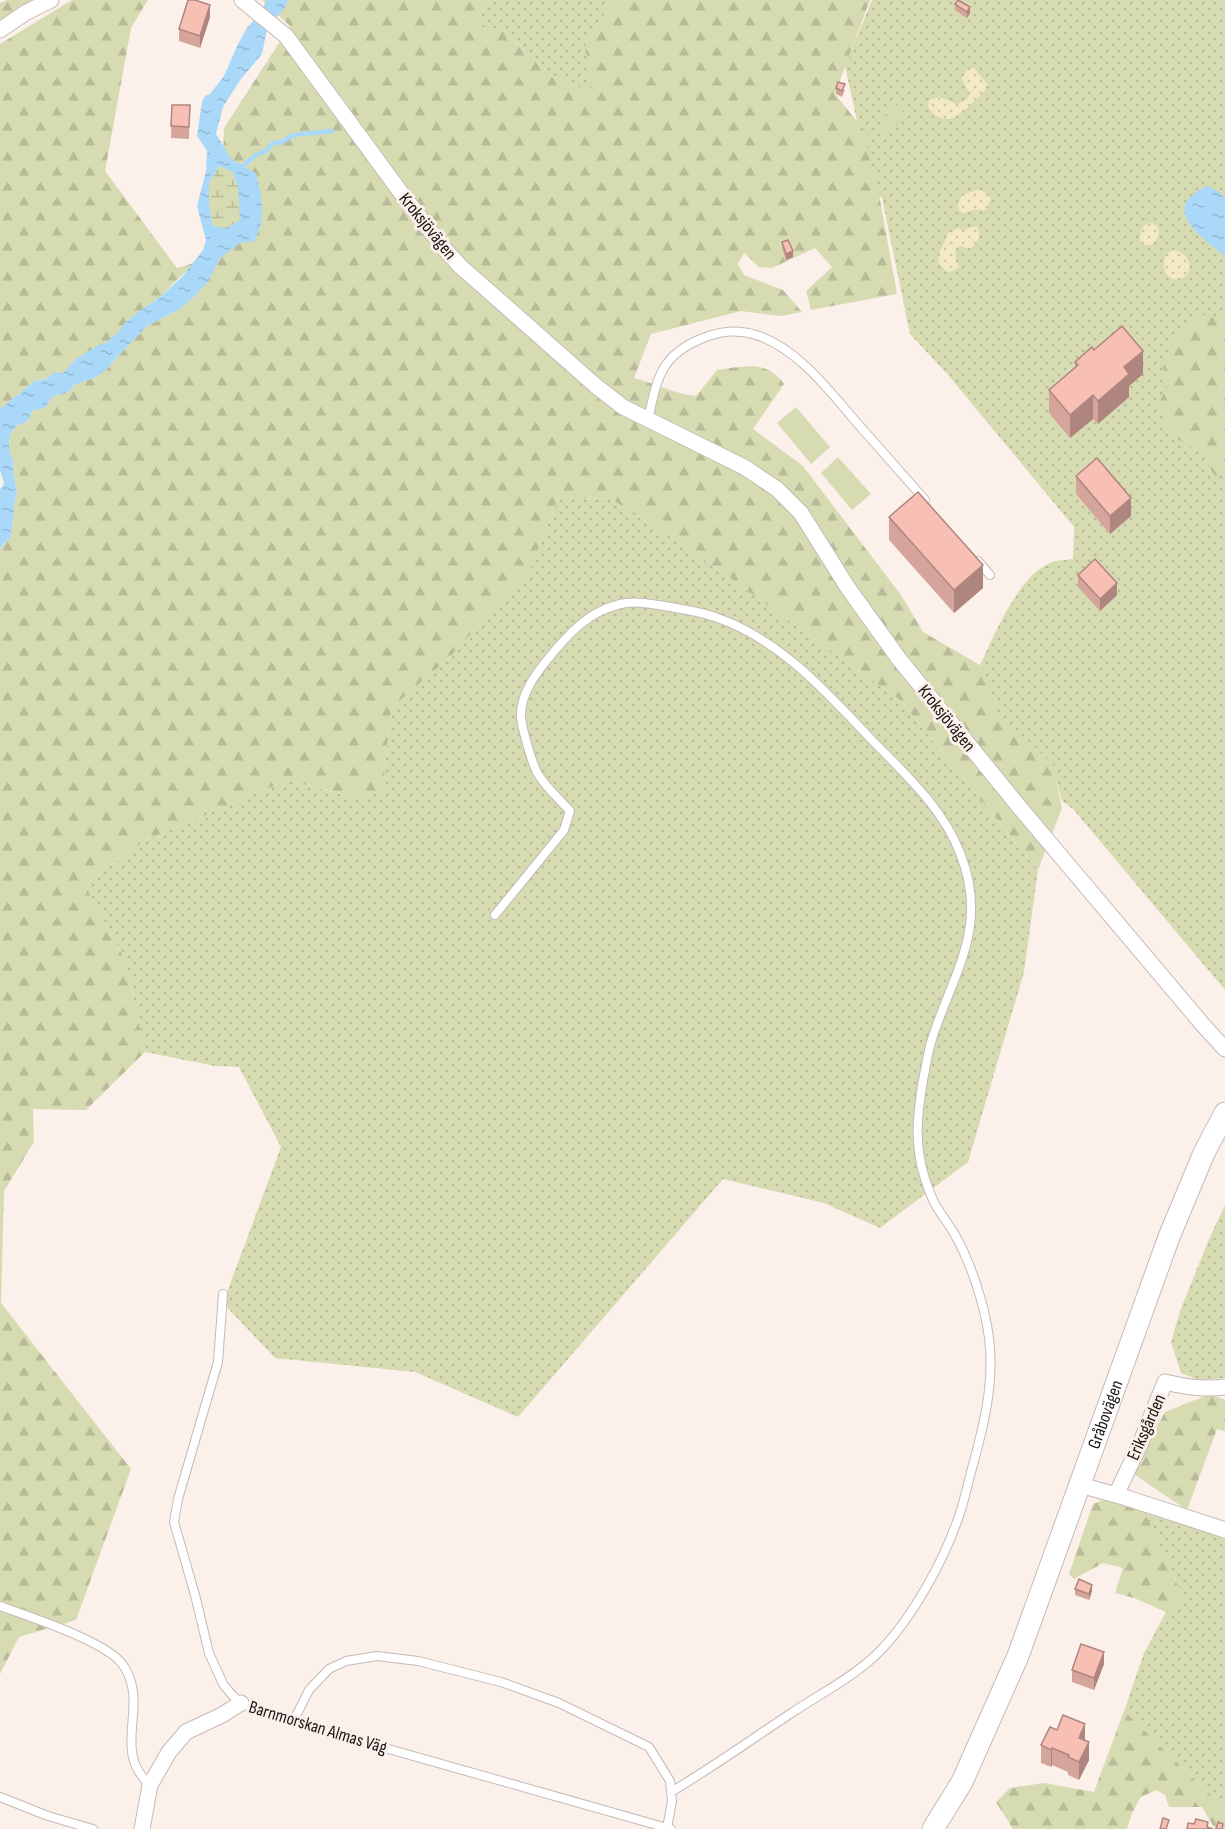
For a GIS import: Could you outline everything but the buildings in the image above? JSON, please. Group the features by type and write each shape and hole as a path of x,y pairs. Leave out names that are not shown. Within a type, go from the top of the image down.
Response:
{"main road":[{"name":"Gråbovägen","path":"933,1829 962,1782 1018,1656 1169,1237 1204,1153 1225,1113"},
{"name":"Gråbovägen","path":"922,1829 991,1716"}],"street":[{"path":"0,30 25,13 51,0"},
{"name":"Kroksjövägen","path":"246,3 286,36 402,194 460,266 623,407 744,467 777,489 801,513 848,588 899,659 1225,1049"},
{"name":"Eriksgården","path":"1116,1494 1141,1442 1165,1382 1184,1387 1225,1388"},
{"path":"1080,1485 1116,1494 1225,1530"},
{"path":"142,1829 150,1785 169,1752 186,1732 242,1703"}],"lane":[{"path":"648,420 656,384 667,362 684,348 700,339 721,332 739,331 758,336 786,350 816,376 933,509"},
{"path":"974,557 990,575"},
{"path":"495,915 564,830 570,811 537,775 520,713 527,690 554,651 590,616 628,603 690,610 718,617 776,648 805,672 867,734 941,817 962,857 970,892 969,939 932,1039 917,1115 919,1153 924,1176 934,1202 955,1234 972,1269 989,1336 991,1372 988,1400 959,1516 935,1572 904,1622 881,1650 843,1681 704,1773 671,1792"},
{"name":"Barnmorskan Almas Väg","path":"223,1294 218,1362 178,1499 174,1522 209,1653 223,1684 242,1703 266,1714 669,1828"},
{"path":"0,1605 85,1639 109,1651 123,1664 131,1685 134,1704 130,1752 142,1778 150,1785"},
{"path":"293,1722 309,1690 329,1669 346,1661 377,1656 418,1661 501,1682 549,1699 650,1747 670,1781 672,1801 669,1828"},
{"path":"0,1797 48,1816 93,1829"}],"green space":[{"path":"7,0 32,0 0,20 0,3"},
{"path":"72,0 148,0 131,28 105,171 177,268 194,263 160,297 125,323 117,335 112,336 107,343 76,359 63,373 55,372 49,377 36,380 0,409 0,44"},
{"path":"262,0 490,0 475,27 503,29 548,73 592,93 585,46 611,4 610,0 870,0 835,94 868,135 867,150 877,183 897,294 811,310 806,291 832,267 815,248 772,268 759,267 744,253 738,264 744,275 783,290 802,312 781,316 741,311 651,334 634,378 696,396 717,370 754,366 777,376 784,384 753,429 803,466 901,595 923,632 980,665 998,713 1053,764 1062,808 1038,870 900,700 685,546 611,499 559,497 530,568 448,659 391,708 383,789 362,800 288,780 144,841 85,885 126,962 145,1052 86,1110 33,1109 34,1142 4,1191 1,1303 131,1469 76,1620 19,1637 0,1674 0,548 11,537 17,494 14,464 9,449 10,435 16,426 28,421 33,410 45,408 52,397 69,392 74,385 96,377 108,368 147,326 180,309 220,258 224,128 290,26"},
{"path":"490,0 610,0 611,4 585,46 593,94 548,73 503,29 475,27"},
{"path":"872,0 1225,0 1225,990 1073,809 1062,801 1055,775 997,713 980,665 1009,607 1028,580 1050,563 1073,559 1074,527 949,376 910,334 882,198 871,185 845,66"},
{"path":"903,101 902,117 885,137 882,124 885,115"},
{"path":"219,166 233,172 238,187 240,220 227,228 213,227 209,205 209,183"},
{"path":"1198,314 1225,320 1225,474 1215,476 1202,454 1169,434 1159,402 1167,388 1163,367 1177,331"},
{"path":"796,407 830,447 811,464 777,423"},
{"path":"838,457 871,494 852,510 821,473"},
{"path":"559,497 611,499 685,546 900,700 1038,870 1024,972 968,1162 880,1228 824,1203 723,1179 518,1417 415,1372 275,1358 223,1303 281,1147 239,1067 215,1066 145,1052 126,962 85,885 144,841 288,780 362,800 383,789 391,708 448,659 530,568"},
{"path":"1225,1205 1225,1378 1199,1380 1181,1373 1171,1342 1180,1311"},
{"path":"1210,1394 1225,1400 1225,1431 1217,1429 1187,1510 1132,1473 1165,1412"},
{"path":"1106,1499 1143,1507 1183,1597 1166,1612 1134,1598 1115,1593 1123,1568 1103,1563 1074,1579 1069,1574 1093,1504"},
{"path":"1143,1507 1225,1535 1225,1813 1221,1805 1124,1711 1144,1653 1166,1612 1183,1597"},
{"path":"1124,1711 1221,1805 1225,1813 1225,1829 1215,1829 1202,1807 1169,1807 1165,1795 1156,1790 1141,1797 1132,1813 1127,1829 1013,1829 996,1802 1010,1788 1044,1783 1094,1792"}],"sand":[{"path":"970,68 974,68 988,85 979,97 953,118 943,119 932,112 928,105 929,100 939,97 957,104 969,96 962,79"},
{"path":"977,190 983,191 991,198 987,209 965,213 959,211 958,205 962,195"},
{"path":"1150,223 1159,229 1158,236 1151,245 1144,245 1140,241 1141,232 1145,225"},
{"path":"977,226 979,236 975,244 970,249 960,246 956,250 955,255 959,267 949,272 943,268 938,259 948,233 958,228 962,230"},
{"path":"1172,250 1185,256 1190,267 1185,276 1180,279 1170,277 1164,266 1167,255"}],"water":[{"path":"266,0 288,0 267,29 262,54 241,79 223,107 216,134 232,160 256,173 262,215 255,241 240,243 220,258 208,282 196,295 180,309 147,326 108,368 96,377 74,385 69,392 52,397 45,408 33,410 28,421 16,426 10,435 9,449 14,464 17,494 11,537 0,548 0,489 4,484 0,470 0,409 36,380 49,377 55,372 63,373 76,359 100,344 107,343 125,323 182,277 203,250 206,240 197,206 206,171 207,151 197,136 202,102 224,76 247,28 262,11","holes":["219,166 233,172 238,187 240,220 227,228 213,226 209,205 209,183"]},
{"path":"1207,186 1220,192 1225,199 1225,256 1196,231 1185,213 1186,204 1193,195"}],"waterway":[{"path":"239,169 256,155 266,151 273,143 282,142 293,135 332,131"}]}
